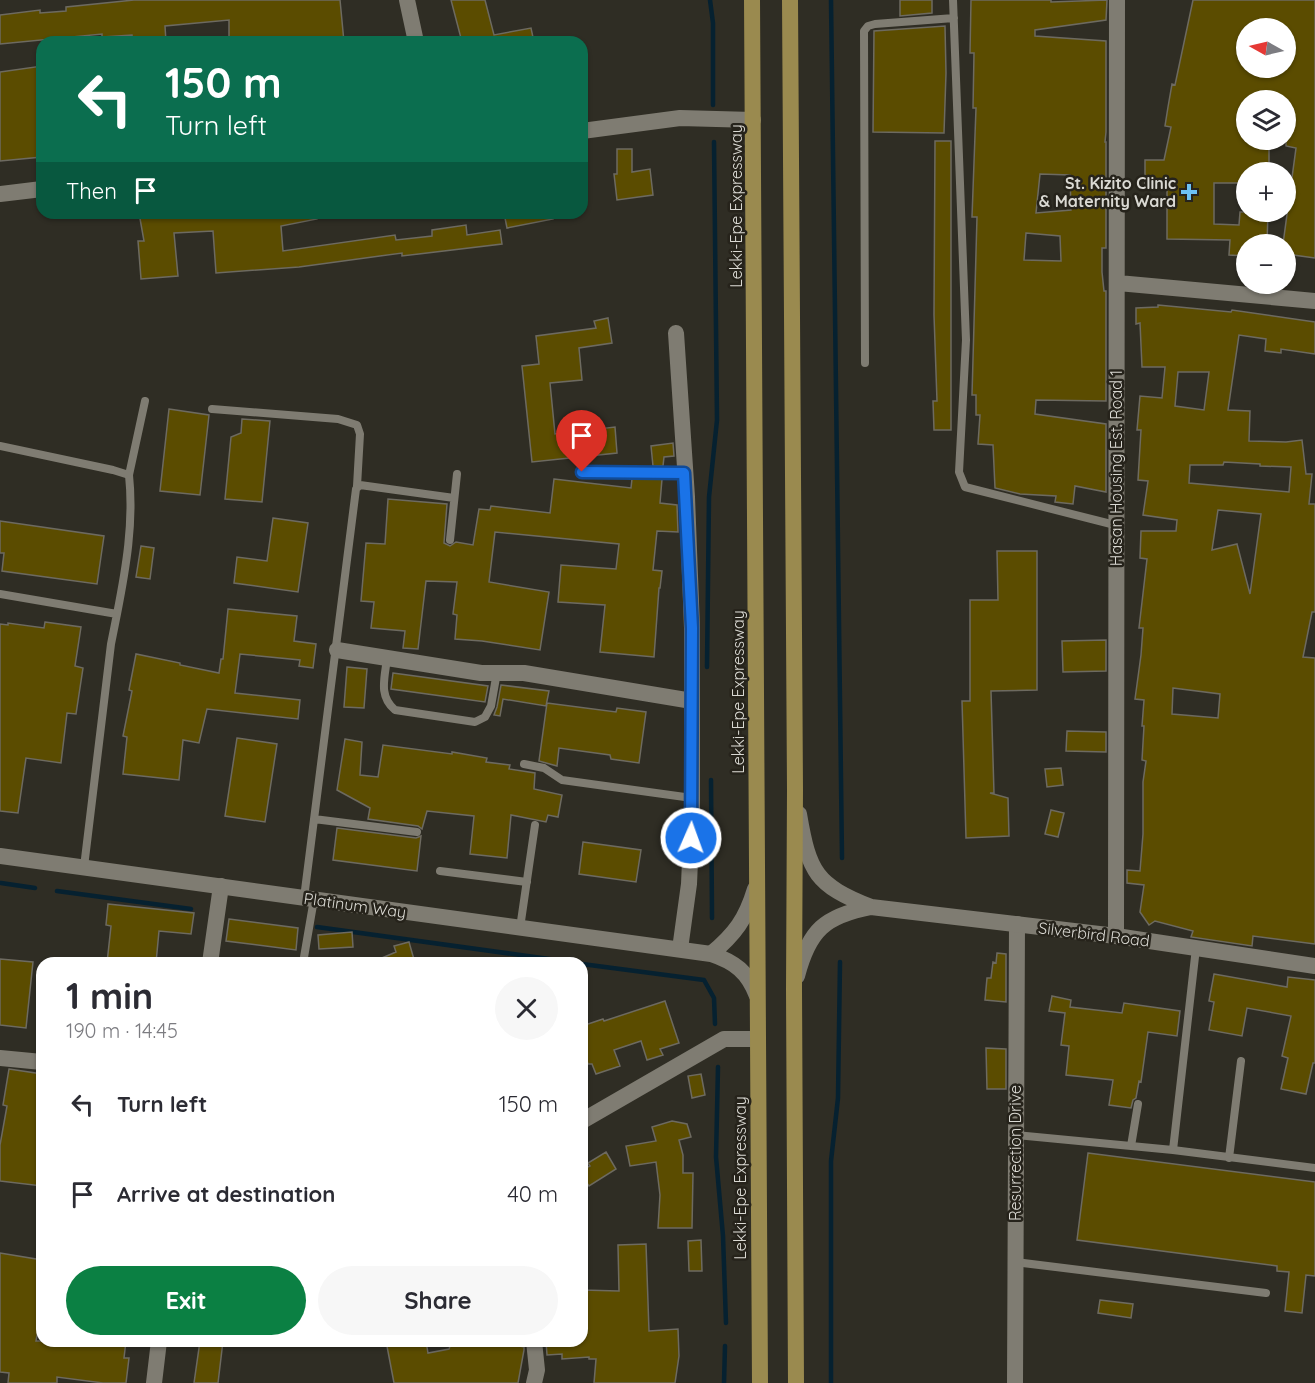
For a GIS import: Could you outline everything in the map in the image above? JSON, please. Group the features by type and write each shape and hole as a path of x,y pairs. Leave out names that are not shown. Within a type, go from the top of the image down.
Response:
{"highway":[{"name":"Lekki-Epe Expressway","path":"752,0 760,1383"},
{"path":"790,0 796,1383"}],"street":[{"path":"407,0 415,36"},
{"name":"Hasan Housing Est. Road 1","path":"1116,936 1117,0"},
{"path":"588,130 680,118 753,120"},
{"path":"0,194 36,190"},
{"path":"1118,283 1315,301"},
{"path":"676,333 692,628 692,798 689,884 680,950"},
{"path":"337,650 481,673 524,673 692,701"},
{"path":"795,789 802,830 815,871 827,886 872,907"},
{"name":"Platinum Way","path":"0,856 711,954 725,958 739,968 751,981 757,996"},
{"path":"711,954 724,943 748,912 756,885"},
{"path":"211,957 221,886"},
{"path":"794,989 804,950 821,927 844,912 872,907"},
{"name":"Silverbird Road","path":"872,907 1116,936 1315,966"},
{"name":"Resurrection Drive","path":"1015,1383 1017,924"},
{"path":"588,1118 724,1040 757,1039"},
{"path":"0,1058 36,1061"},
{"path":"154,1383 158,1347"},
{"path":"534,1383 537,1370 535,1347"}],"lane":[{"path":"953,0 966,340 959,472 962,482 965,487 1115,525"},
{"path":"865,363 864,31 868,26 875,24 954,18"},
{"path":"84,867 111,644 129,544 131,518 129,475 145,401"},
{"path":"212,409 338,419 357,425 360,434 357,486 314,819 304,957"},
{"path":"0,446 129,475"},
{"path":"582,472 684,473"},
{"path":"450,540 457,474"},
{"path":"357,486 454,498"},
{"path":"0,594 117,614"},
{"path":"387,658 383,693 388,704 395,710 475,722 485,717 491,706 497,672"},
{"path":"524,764 544,768 562,780 692,798"},
{"path":"314,819 417,832"},
{"path":"520,928 535,825"},
{"path":"440,871 527,882"},
{"path":"1173,1150 1196,948"},
{"path":"1229,1158 1241,1061"},
{"path":"1131,1146 1138,1104"},
{"path":"1016,1135 1173,1150 1315,1168"},
{"path":"1015,1262 1266,1293"}],"building":[{"path":"134,0 340,0 343,36 229,36 229,20 165,26 166,36 102,36 102,34 36,36 36,40 0,44 0,15 40,10 40,13 66,11 66,7"},
{"path":"451,0 485,0 494,35 531,28 533,36 460,36"},
{"path":"900,0 932,0 932,13 900,16"},
{"path":"971,0 1051,0 1051,2 1107,0 1106,20 1035,30 1035,36 1106,41 1106,248 1102,248 1102,272 1104,291 1106,291 1106,401 1036,400 1035,414 1106,424 1106,492 1075,486 1073,504 1055,502 1056,496 1020,494 995,488 993,445 978,444 980,415 976,415 976,395 972,395 977,217 972,217 976,108 973,108 974,53 970,53","holes":["1040,174 1070,175 1071,210 1036,213","1026,233 1060,236 1061,261 1024,260"]},
{"path":"1193,0 1315,0 1315,258 1296,255 1296,234 1284,234 1286,222 1296,222 1296,162 1294,162 1296,90 1236,90 1236,150 1269,150 1269,162 1236,162 1236,183 1214,183 1214,224 1239,225 1239,222 1268,222 1267,234 1236,234 1236,255 1229,255 1230,240 1167,239 1167,187 1145,187 1145,160 1164,160 1171,127 1165,126 1172,84 1175,85"},
{"path":"945,26 944,133 873,132 874,31"},
{"path":"36,67 36,158 0,161 0,72"},
{"path":"935,141 951,141 951,430 934,430 933,401 937,401 934,315"},
{"path":"617,149 632,149 632,172 650,169 653,195 617,200 614,174 617,174"},
{"path":"140,219 317,219 281,226 283,251 395,235 396,240 432,236 432,230 466,225 467,235 500,230 502,244 402,256 402,253 299,267 216,273 213,231 174,233 178,276 141,279 138,241 144,241"},
{"path":"505,219 553,219 507,228"},
{"path":"1158,305 1231,312 1232,310 1315,322 1315,354 1281,349 1281,353 1265,351 1266,339 1239,335 1228,410 1250,411 1249,441 1302,440 1306,474 1312,474 1309,504 1315,504 1315,612 1312,612 1303,657 1315,658 1315,944 1253,936 1252,946 1191,937 1193,931 1155,921 1149,925 1140,912 1144,885 1127,883 1127,870 1140,871 1143,782 1146,761 1142,760 1144,700 1135,699 1141,655 1143,628 1139,628 1147,559 1140,558 1141,531 1176,531 1177,520 1143,515 1148,481 1138,480 1141,430 1137,430 1140,396 1162,398 1165,367 1142,367 1140,323 1136,324 1136,308 1158,307","holes":["1178,372 1209,372 1204,410 1175,406","1224,462 1291,467 1289,492 1189,483 1190,465 1223,465","1218,510 1261,514 1250,594 1237,544 1212,550","1173,688 1220,694 1218,718 1172,714"]},
{"path":"608,318 612,343 579,348 582,380 550,383 555,434 615,427 617,453 532,462 522,366 539,364 536,336 596,328 594,321"},
{"path":"169,409 209,415 200,495 160,491"},
{"path":"242,419 270,421 262,502 225,499 231,437 241,433"},
{"path":"673,443 674,456 664,457 663,466 653,466 651,446"},
{"path":"554,479 631,488 632,479 662,479 660,503 677,505 678,532 657,531 653,570 662,571 654,657 600,652 605,605 558,602 561,565 616,569 619,544 495,532 489,582 549,592 540,650 455,639 457,615 453,614 457,582 426,581 418,649 403,648 405,631 371,628 374,602 361,601 366,543 385,544 388,499 447,504 444,543 450,546 456,542 473,545 479,509 490,510 491,506 550,513"},
{"path":"273,518 308,523 298,592 234,583 237,557 267,561"},
{"path":"0,521 104,536 97,584 2,571 4,553 0,553"},
{"path":"141,546 154,548 150,579 136,577"},
{"path":"997,551 1037,551 1037,690 991,691 994,793 990,793 1008,798 1009,836 966,838 962,701 970,701 970,600 998,600"},
{"path":"228,609 297,616 294,641 316,644 313,668 299,666 300,660 240,654 235,693 300,700 298,719 207,709 199,743 183,740 179,780 123,774 127,737 123,736 132,691 129,690 136,654 219,673 221,659 223,659"},
{"path":"45,622 81,627 75,666 83,668 76,714 67,713 61,763 26,758 18,813 0,811 0,624 44,628"},
{"path":"1106,640 1106,671 1063,672 1062,641"},
{"path":"347,667 367,669 364,708 344,707"},
{"path":"393,673 488,686 485,702 391,689"},
{"path":"501,685 549,691 546,706 503,699 500,716 494,715"},
{"path":"547,703 616,712 617,708 646,712 639,763 611,759 610,755 559,748 557,766 539,761"},
{"path":"1067,731 1106,732 1106,752 1066,751"},
{"path":"237,738 277,744 265,822 225,816"},
{"path":"345,739 362,742 360,775 378,777 383,745 487,758 486,762 510,765 509,769 535,773 534,789 562,795 558,817 548,815 546,822 511,815 507,858 470,854 474,816 427,811 422,829 418,826 368,819 370,808 337,790"},
{"path":"1061,768 1063,785 1047,787 1045,769"},
{"path":"1051,810 1064,813 1058,837 1045,834"},
{"path":"337,828 416,838 421,836 417,871 333,860"},
{"path":"583,842 641,850 636,882 579,874"},
{"path":"108,904 194,913 191,934 159,931 157,957 108,957 111,926 106,925"},
{"path":"229,919 298,928 296,950 226,941"},
{"path":"352,932 353,947 319,949 318,935"},
{"path":"409,942 413,957 384,957 396,952 394,946"},
{"path":"997,953 1006,954 1006,1002 985,1000 987,978 991,978"},
{"path":"0,959 33,962 26,1028 0,1025"},
{"path":"1214,974 1287,987 1288,977 1315,980 1315,1063 1313,1063 1306,1094 1281,1089 1288,1058 1282,1056 1291,1016 1247,1008 1242,1036 1209,1030 1214,1002 1209,1001"},
{"path":"1052,996 1071,1000 1070,1007 1122,1013 1124,1003 1180,1011 1177,1036 1148,1032 1141,1082 1139,1081 1136,1098 1131,1108 1109,1105 1113,1080 1066,1075 1069,1046 1061,1045 1065,1013 1049,1011"},
{"path":"665,1001 679,1043 660,1049 663,1055 647,1060 641,1041 614,1050 620,1066 596,1074 592,1064 588,1064 588,1024 603,1019 604,1021"},
{"path":"986,1048 1006,1049 1006,1089 987,1089"},
{"path":"9,1069 36,1073 36,1185 0,1181 0,1145 7,1106 3,1105"},
{"path":"701,1074 705,1095 692,1098 688,1076"},
{"path":"672,1121 687,1124 691,1137 679,1140 683,1155 683,1173 693,1173 692,1228 658,1228 660,1195 656,1162 630,1166 626,1146 656,1141 652,1127"},
{"path":"606,1152 616,1169 589,1186 588,1167 590,1166 588,1163"},
{"path":"1088,1153 1315,1182 1315,1276 1306,1275 1302,1313 1285,1311 1289,1272 1277,1271 1277,1266 1077,1240"},
{"path":"701,1240 702,1271 689,1271 688,1241"},
{"path":"646,1244 649,1331 678,1329 679,1356 675,1383 594,1383 596,1359 589,1359 589,1357 562,1359 562,1354 547,1355 546,1347 588,1347 588,1290 619,1291 618,1245"},
{"path":"0,1253 36,1259 36,1347 125,1347 124,1358 129,1358 126,1383 103,1383 57,1377 57,1383 8,1383 9,1373 0,1372"},
{"path":"1100,1300 1133,1304 1131,1318 1098,1313"},
{"path":"199,1347 222,1347 218,1383 194,1383"},
{"path":"387,1347 427,1347 428,1353 450,1347 524,1347 518,1383 394,1383"}],"waterway":[{"path":"710,0 713,23 713,105"},
{"path":"831,0 842,858"},
{"path":"707,667 709,497 717,420 714,142"},
{"path":"711,780 712,918"},
{"path":"1,883 35,888"},
{"path":"57,891 191,909"},
{"path":"317,927 534,957"},
{"path":"831,1383 831,1161 838,1098 840,962"},
{"path":"588,965 704,980 714,998 715,1024"},
{"path":"718,1067 716,1157 723,1236 726,1323"},
{"path":"724,1383 725,1346"}],"place":[{"name":"St. Kizito Clinic & Maternity Ward","path":"1189,192"}],"route":[{"path":"582,472 684,473 692,628 691,838"}]}
